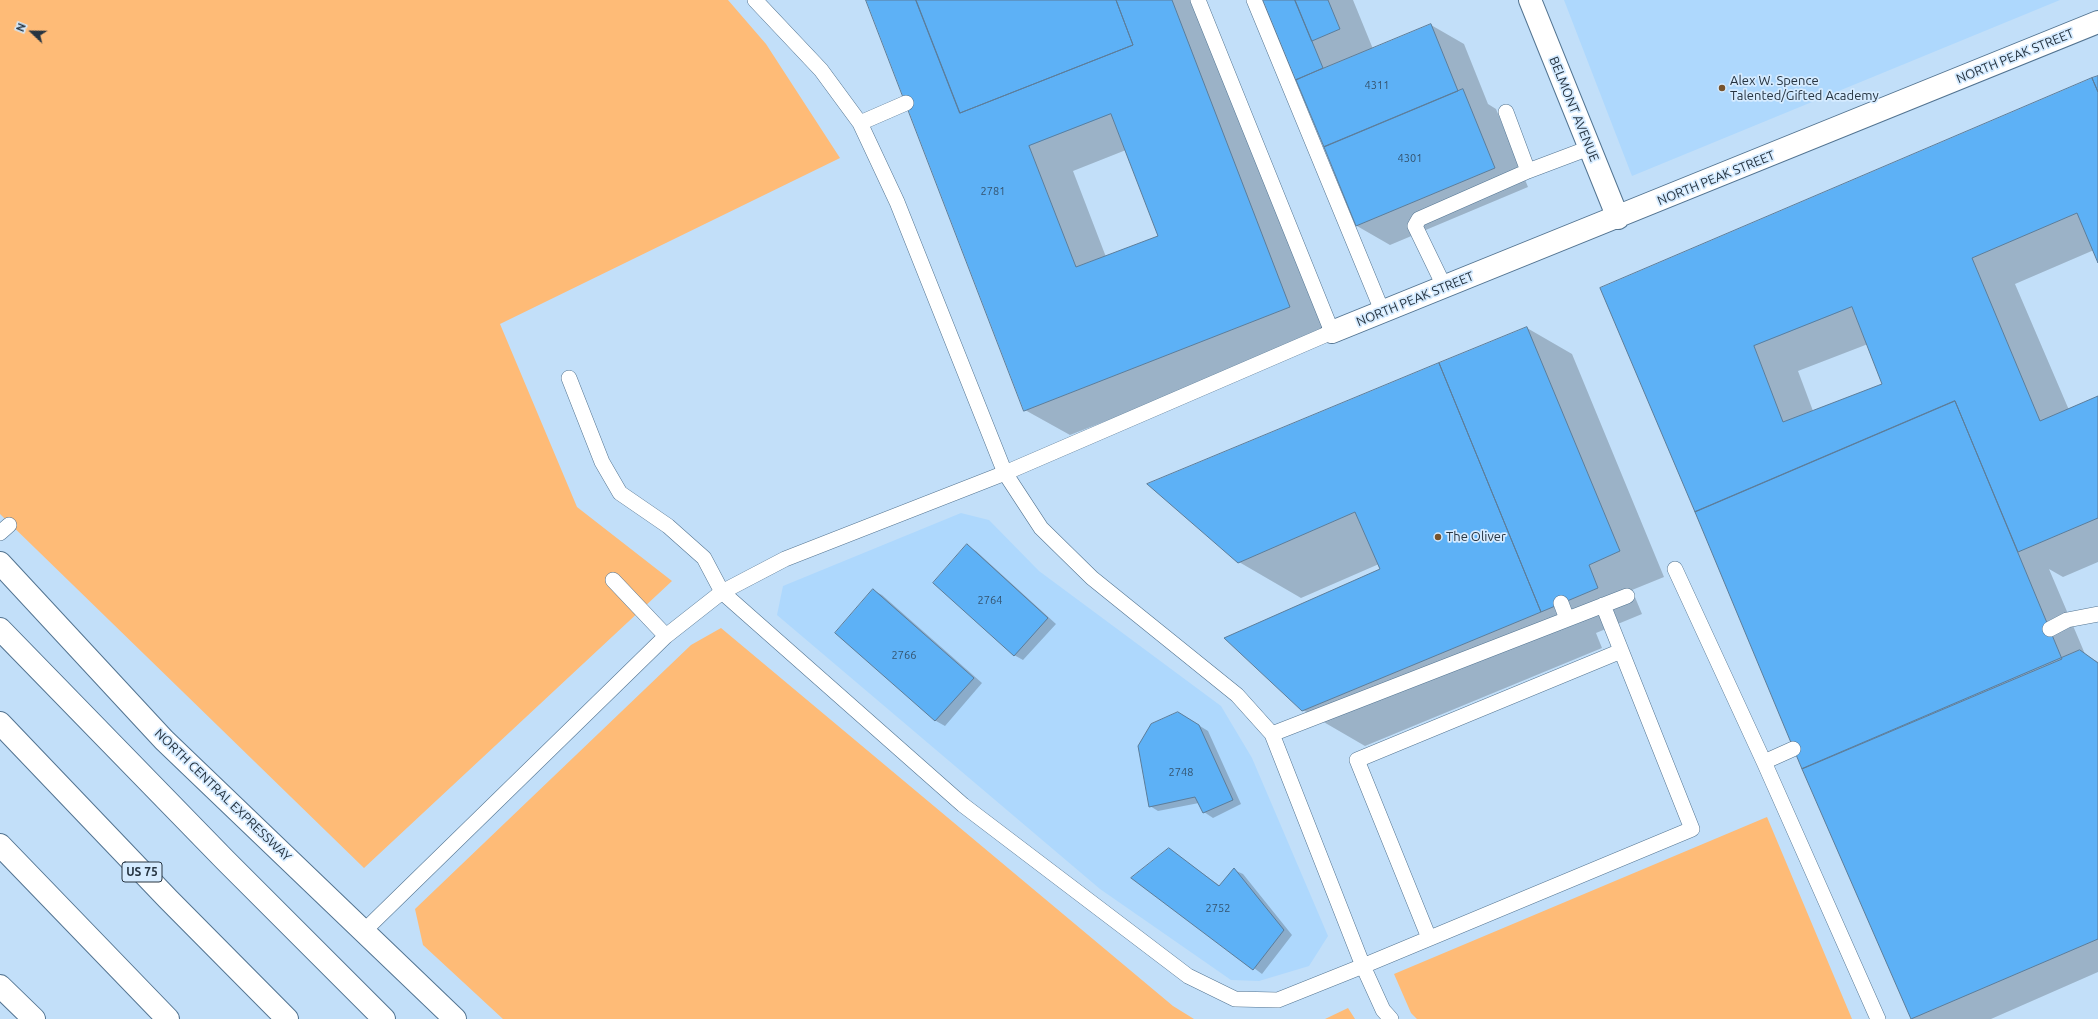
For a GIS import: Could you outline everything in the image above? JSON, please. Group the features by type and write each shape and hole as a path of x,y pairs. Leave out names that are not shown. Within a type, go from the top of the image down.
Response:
{"main road":[{"name":"BELMONT AVENUE","path":"1530,0 1618,218"},
{"name":"NORTH PEAK STREET","path":"1332,332 1383,313 1618,218 2098,22"},
{"name":"NORTH CENTRAL EXPRESSWAY","path":"0,563 164,740 455,1019"},
{"path":"0,629 231,866 384,1019"},
{"name":"US 75","path":"0,723 168,899 287,1019"},
{"path":"0,845 168,1019"},
{"path":"0,986 34,1019"}],"lane":[{"path":"755,0 821,70 860,123 897,202 1005,473 1041,528 1092,578 1237,695 1272,734 1363,966 1383,1010 1391,1019"},
{"path":"364,931 666,636 722,592 785,559 1005,473 1332,332 1198,0"},
{"path":"1254,0 1383,313"},
{"path":"860,123 906,103"},
{"path":"1506,112 1528,171"},
{"path":"1445,288 1415,226 1419,219 1528,171 1590,148"},
{"path":"570,378 602,462 620,492 668,526 704,558 722,592 963,805 1188,976 1235,999 1278,1000 1363,966 1692,828 1603,605"},
{"path":"1675,569 1764,762 1878,1019"},
{"path":"613,580 666,636"},
{"path":"1272,734 1627,596"},
{"path":"1562,603 1567,619"},
{"path":"2050,629 2067,620 2098,614"},
{"path":"1429,938 1357,760 1621,650"},
{"path":"1764,762 1793,749"}],"shaded area":[{"path":"0,0 728,0 766,44 840,158 500,324 577,507 672,581 364,868 0,514"},
{"name":"Alex W. Spence Talented/Gifted Academy","path":"1564,0 2060,0 1632,176"},
{"path":"961,513 989,520 1039,571 1221,706 1252,758 1328,936 1309,966 1259,981 1231,980 1100,889 777,615 783,586"},
{"path":"721,628 1173,1006 1194,1019 503,1019 423,945 415,909 691,645"},
{"path":"1767,817 1852,1019 1417,1019 1411,1013 1394,974"},
{"path":"1348,1008 1355,1019 1325,1019"}],"building":[{"path":"866,0 916,0 960,113 1133,45 1116,0 1172,0 1290,307 1024,411","holes":["1111,114 1158,236 1076,267 1029,146"]},
{"path":"916,0 1116,0 1133,45 960,113"},
{"path":"1263,0 1295,0 1323,68 1296,80"},
{"path":"1295,0 1328,0 1340,29 1312,41"},
{"path":"1431,24 1458,91 1324,147 1296,80"},
{"path":"2098,76 2098,92 2092,78"},
{"path":"2092,78 2098,92 2098,263 2077,213 1972,258 2040,421 2098,396 2098,518 2018,552 1955,401 1695,512 1600,288","holes":["1852,307 1882,384 1783,422 1754,346"]},
{"path":"1463,89 1495,168 1356,226 1324,147"},
{"path":"1527,327 1620,551 1589,565 1598,588 1541,612 1439,363"},
{"name":"The Oliver","path":"1439,363 1541,612 1302,711 1224,638 1380,569 1355,512 1238,563 1147,484"},
{"path":"1955,401 2062,659 1802,769 1695,512"},
{"path":"967,544 1048,618 1014,656 933,583"},
{"path":"873,589 974,678 935,721 835,633"},
{"path":"2080,650 2098,663 2098,939 1911,1019 1802,769"},
{"path":"1178,712 1199,725 1233,800 1203,813 1195,797 1149,807 1138,746 1151,724"},
{"path":"1169,848 1219,886 1234,868 1284,930 1253,970 1131,878"}],"place":[{"name":"Alex W. Spence Talented/Gifted Academy","path":"1722,88"},
{"name":"The Oliver","path":"1438,537"}]}
